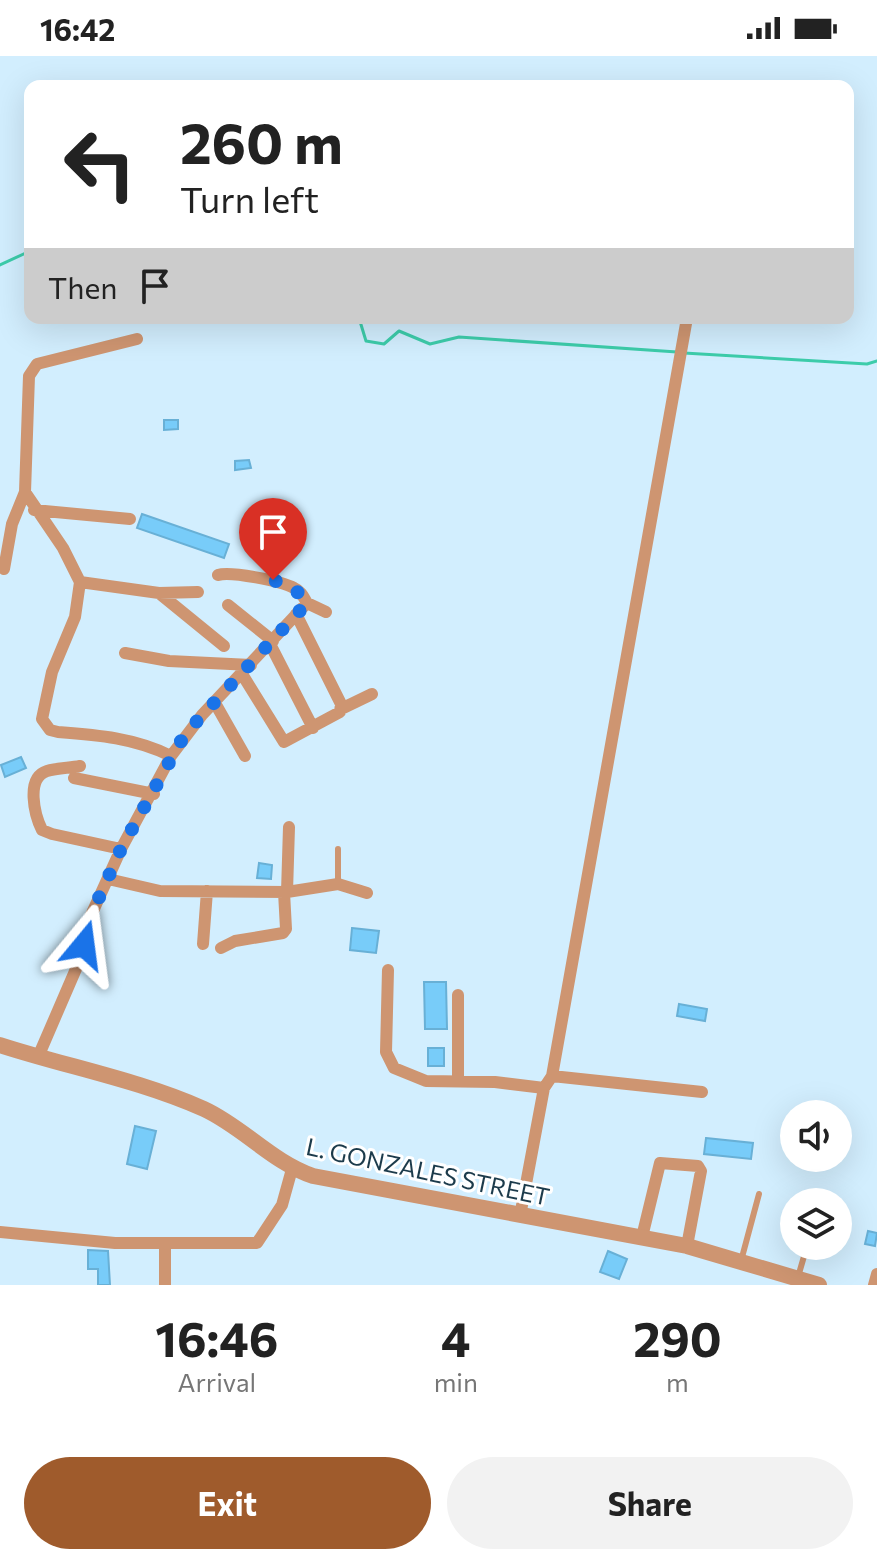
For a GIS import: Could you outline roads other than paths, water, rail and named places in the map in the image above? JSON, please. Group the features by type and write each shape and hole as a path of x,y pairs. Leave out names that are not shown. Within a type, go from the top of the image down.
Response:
{"street":[{"path":"520,1216 544,1088 552,1076 686,324"},
{"path":"4,569 12,524 25,492 29,376 37,364 137,339"},
{"path":"25,492 34,510 63,548 80,582 75,617 52,672 42,719 58,732 147,744 171,756"},
{"path":"34,510 130,519"},
{"path":"218,575 229,573 273,580 293,587 307,603 326,612"},
{"path":"80,582 159,593 198,592"},
{"path":"159,593 224,646"},
{"path":"38,1057 82,955 88,922 121,849 154,794 171,756 185,734 307,603"},
{"path":"228,605 271,642 313,728"},
{"path":"296,614 341,709"},
{"path":"125,653 246,670"},
{"path":"246,670 281,741 290,742 341,709 372,694"},
{"path":"215,703 245,756"},
{"path":"121,849 42,830 37,821 34,798 37,778 44,771 77,772 154,794"},
{"path":"221,948 235,941 283,933 286,929 289,827"},
{"path":"108,879 160,891 285,892 338,884 367,893"},
{"path":"203,944 207,891"},
{"path":"388,970 386,1052 390,1064 426,1081 544,1088"},
{"path":"458,995 458,1081"},
{"name":"L. GONZALES STREET","path":"0,1045 168,1093 209,1111 292,1169 520,1216 687,1246 819,1285"},
{"path":"552,1076 702,1092"},
{"path":"642,1237 660,1163 698,1166 701,1171 687,1246"},
{"path":"0,1232 165,1245 257,1243 282,1205 292,1169"},
{"path":"165,1245 165,1285"},
{"path":"874,1285 877,1274"}],"lane":[{"path":"338,849 338,884"},
{"path":"741,1261 759,1194"},
{"path":"798,1277 803,1260"}],"waterway":[{"path":"0,265 24,254"},
{"path":"361,324 366,341 384,344 399,331 430,344 459,337 677,352"},
{"path":"684,353 867,364 877,361"}]}
